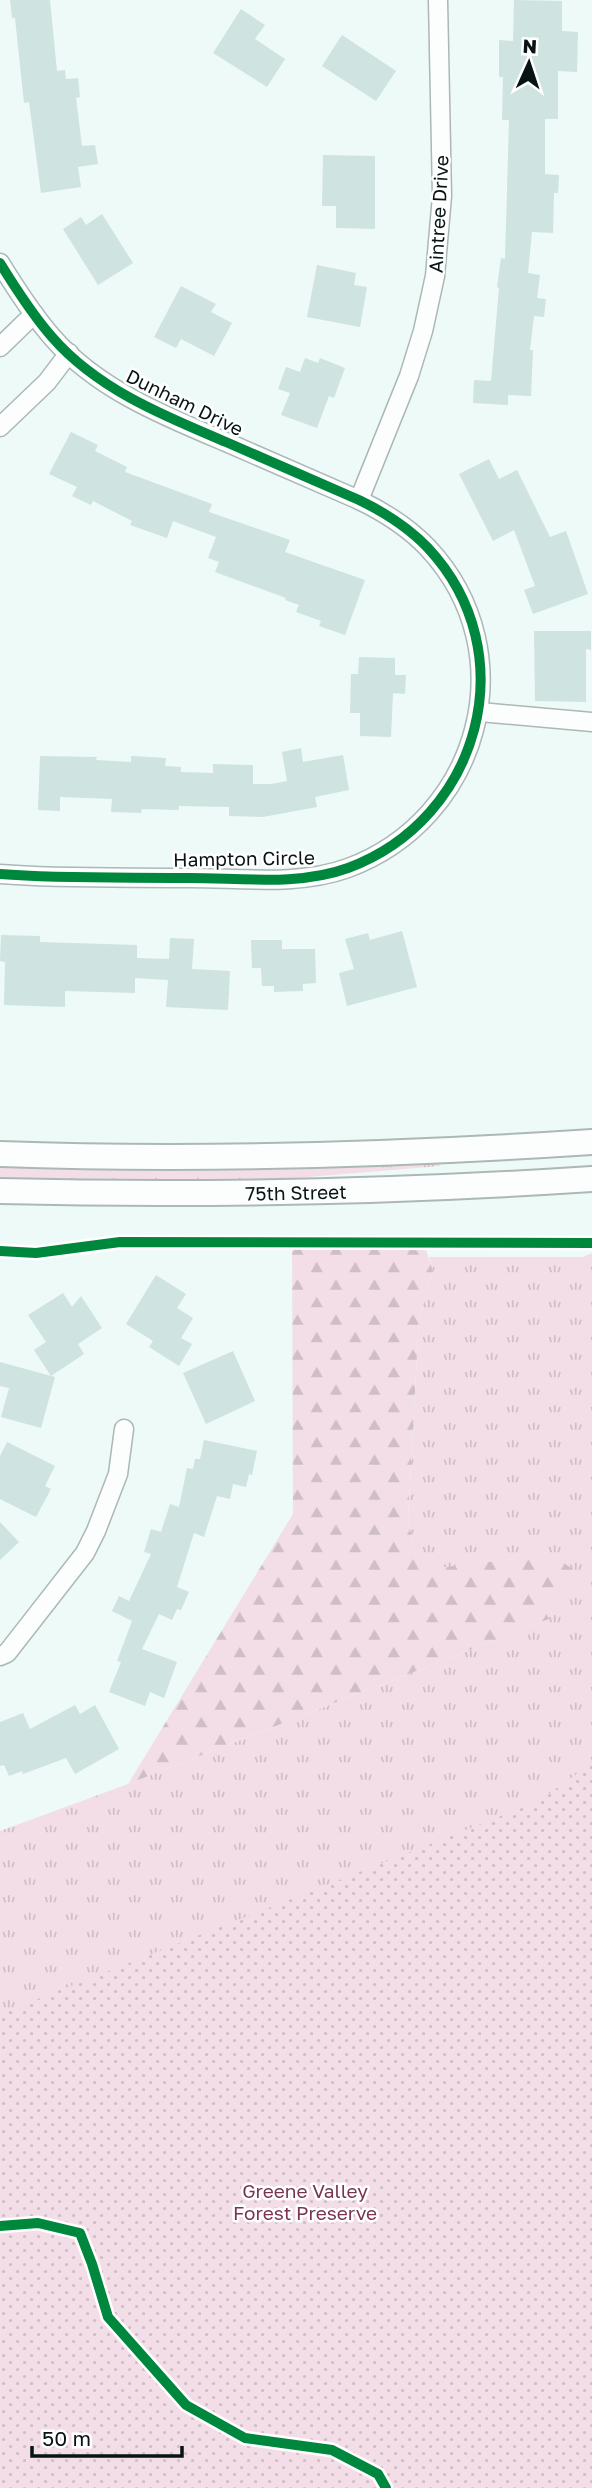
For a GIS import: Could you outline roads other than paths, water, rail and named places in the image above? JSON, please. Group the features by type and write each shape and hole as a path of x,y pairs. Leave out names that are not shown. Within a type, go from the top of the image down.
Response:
{"main road":[{"name":"75th Street","path":"0,1154 321,1155 592,1142"},
{"name":"75th Street","path":"0,1191 173,1194 345,1192 592,1179"}],"street":[{"name":"Aintree Drive","path":"359,499 409,376 423,331 435,276 442,196 438,0"},
{"name":"Dunham Drive","path":"0,263 53,339 113,388 158,413 359,499"},
{"path":"0,347 34,314"},
{"path":"0,427 47,382 69,353"},
{"name":"Hampton Circle","path":"0,874 296,878 346,869 375,857 401,840 424,820 444,796 460,769 480,712 479,659 473,628 452,581 428,548 405,527 359,499"},
{"path":"480,712 592,722"},
{"path":"0,1656 7,1653 85,1553 118,1474 124,1429"}],"park label":[{"name":"Greene Valley Forest Preserve","path":"305,2201"}]}
